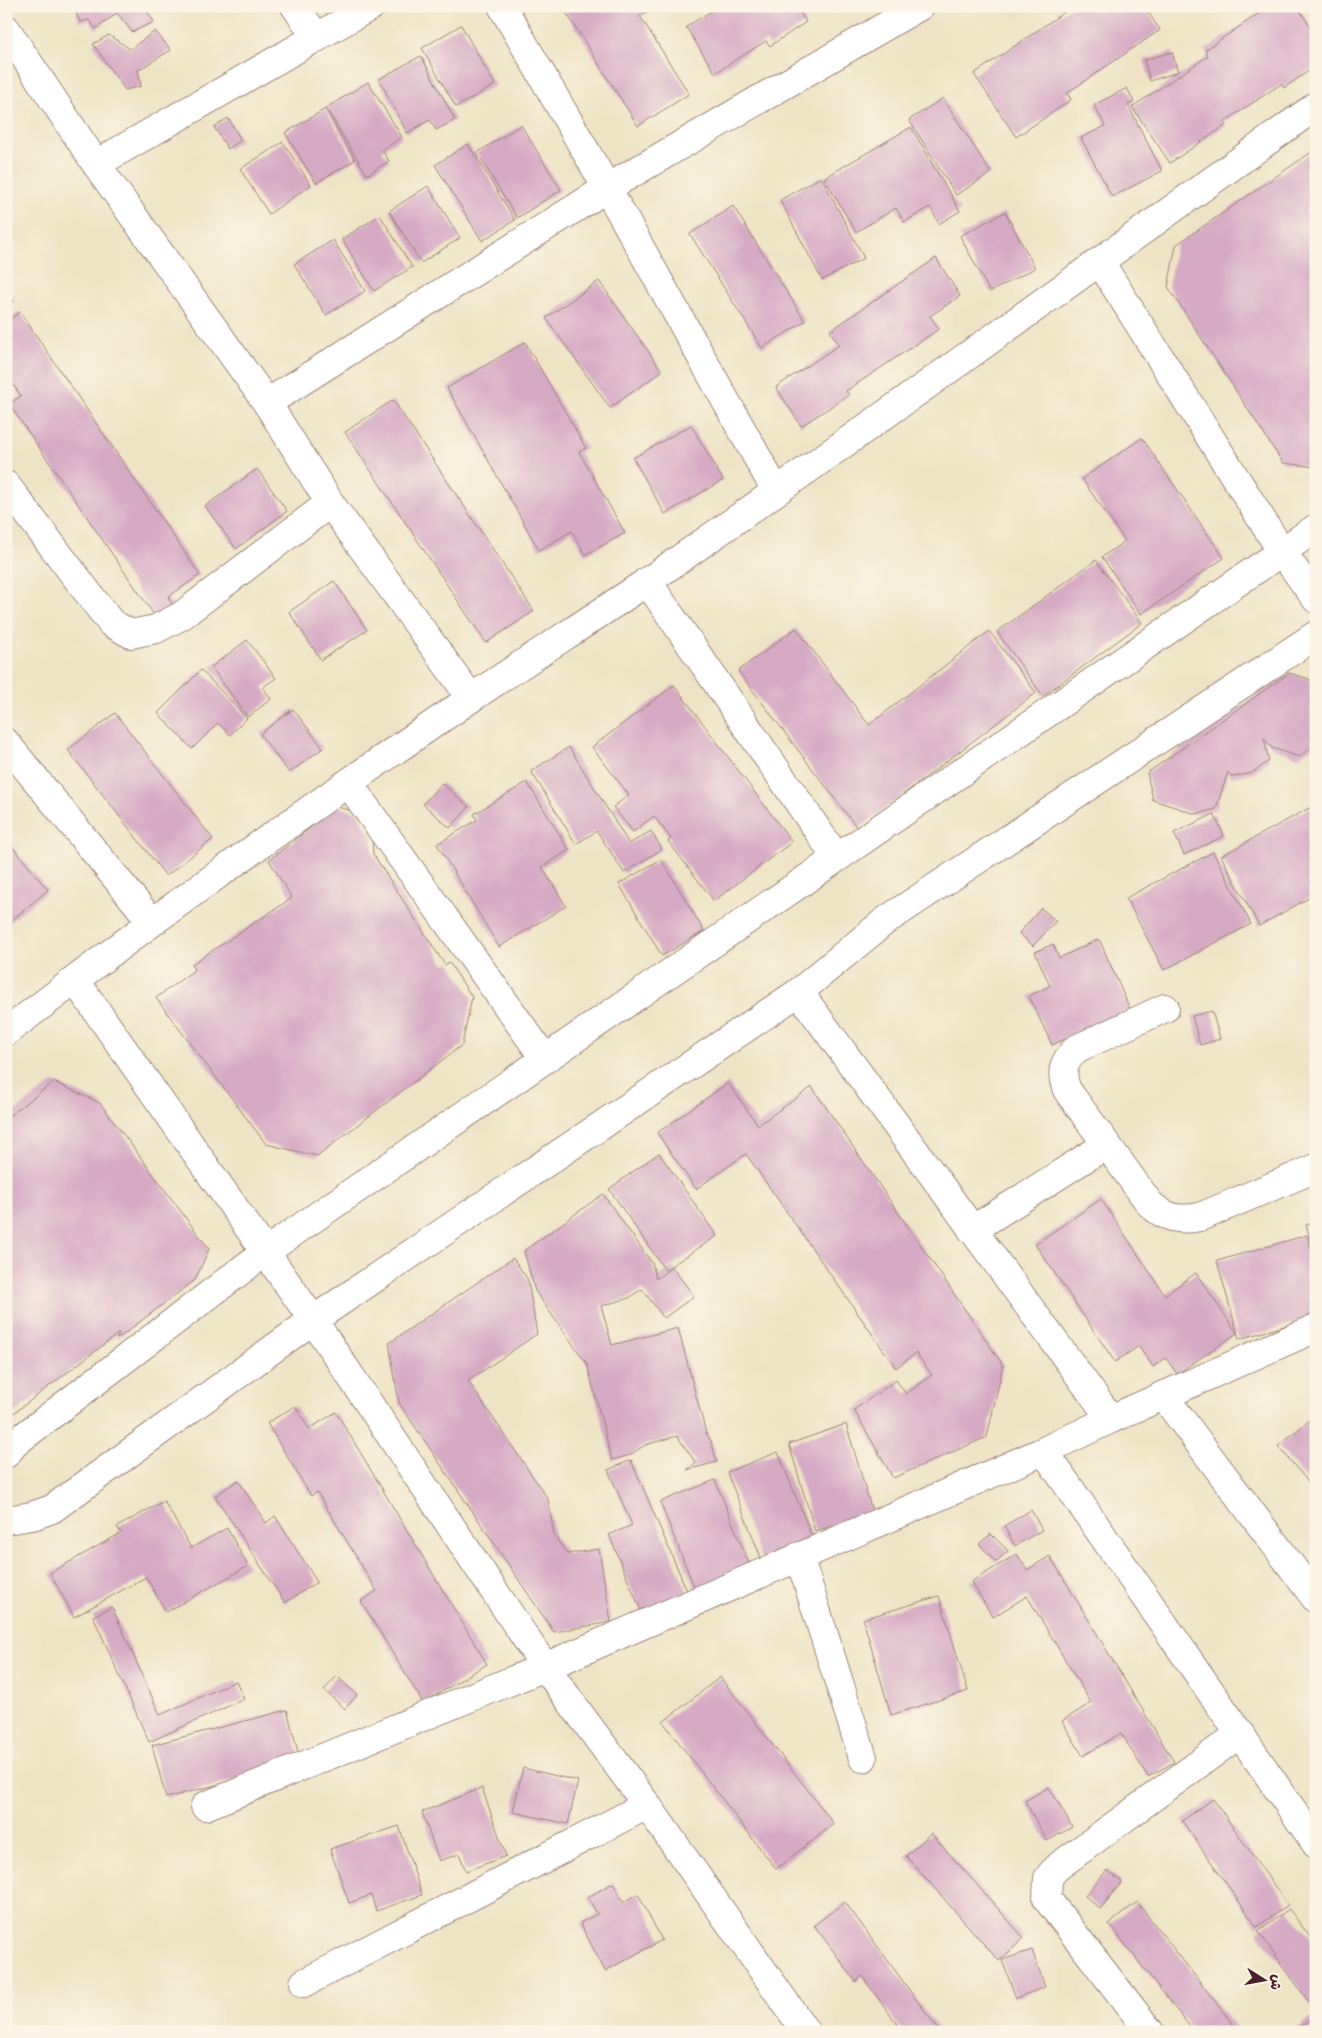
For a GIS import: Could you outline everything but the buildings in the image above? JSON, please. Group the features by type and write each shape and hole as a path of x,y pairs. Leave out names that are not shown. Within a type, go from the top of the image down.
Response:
{"street":[{"path":"295,6 317,38"},
{"path":"96,164 371,6"},
{"path":"502,6 607,188 776,491"},
{"path":"267,402 607,188 920,6"},
{"path":"6,29 96,164 267,402 330,503 471,698"},
{"path":"6,1032 152,922 471,698 647,581 776,491 1100,262 1316,106"},
{"path":"1100,262 1282,552 1316,599"},
{"path":"6,485 15,513 111,623 131,634 156,629 181,616 330,503"},
{"path":"6,1454 15,1443 265,1252 1316,528"},
{"path":"647,581 836,857"},
{"path":"6,1520 32,1516 52,1509 313,1320 798,992 884,921 1316,635"},
{"path":"6,743 152,922"},
{"path":"349,784 545,1059"},
{"path":"76,980 313,1320 545,1667 647,1805 806,2032"},
{"path":"798,992 1111,1420"},
{"path":"1164,1008 1076,1049 1067,1057 1063,1068 1063,1080 1067,1090 1150,1204 1160,1213 1186,1220 1200,1217 1316,1168"},
{"path":"972,1230 1106,1145"},
{"path":"205,1806 545,1667 1044,1451 1163,1395 1316,1328"},
{"path":"1163,1395 1306,1564 1316,1599"},
{"path":"1044,1451 1241,1733 1316,1844"},
{"path":"799,1556 863,1758"},
{"path":"1150,2032 1047,1900 1048,1878 1056,1868 1241,1733"},
{"path":"304,1983 647,1805"}]}
